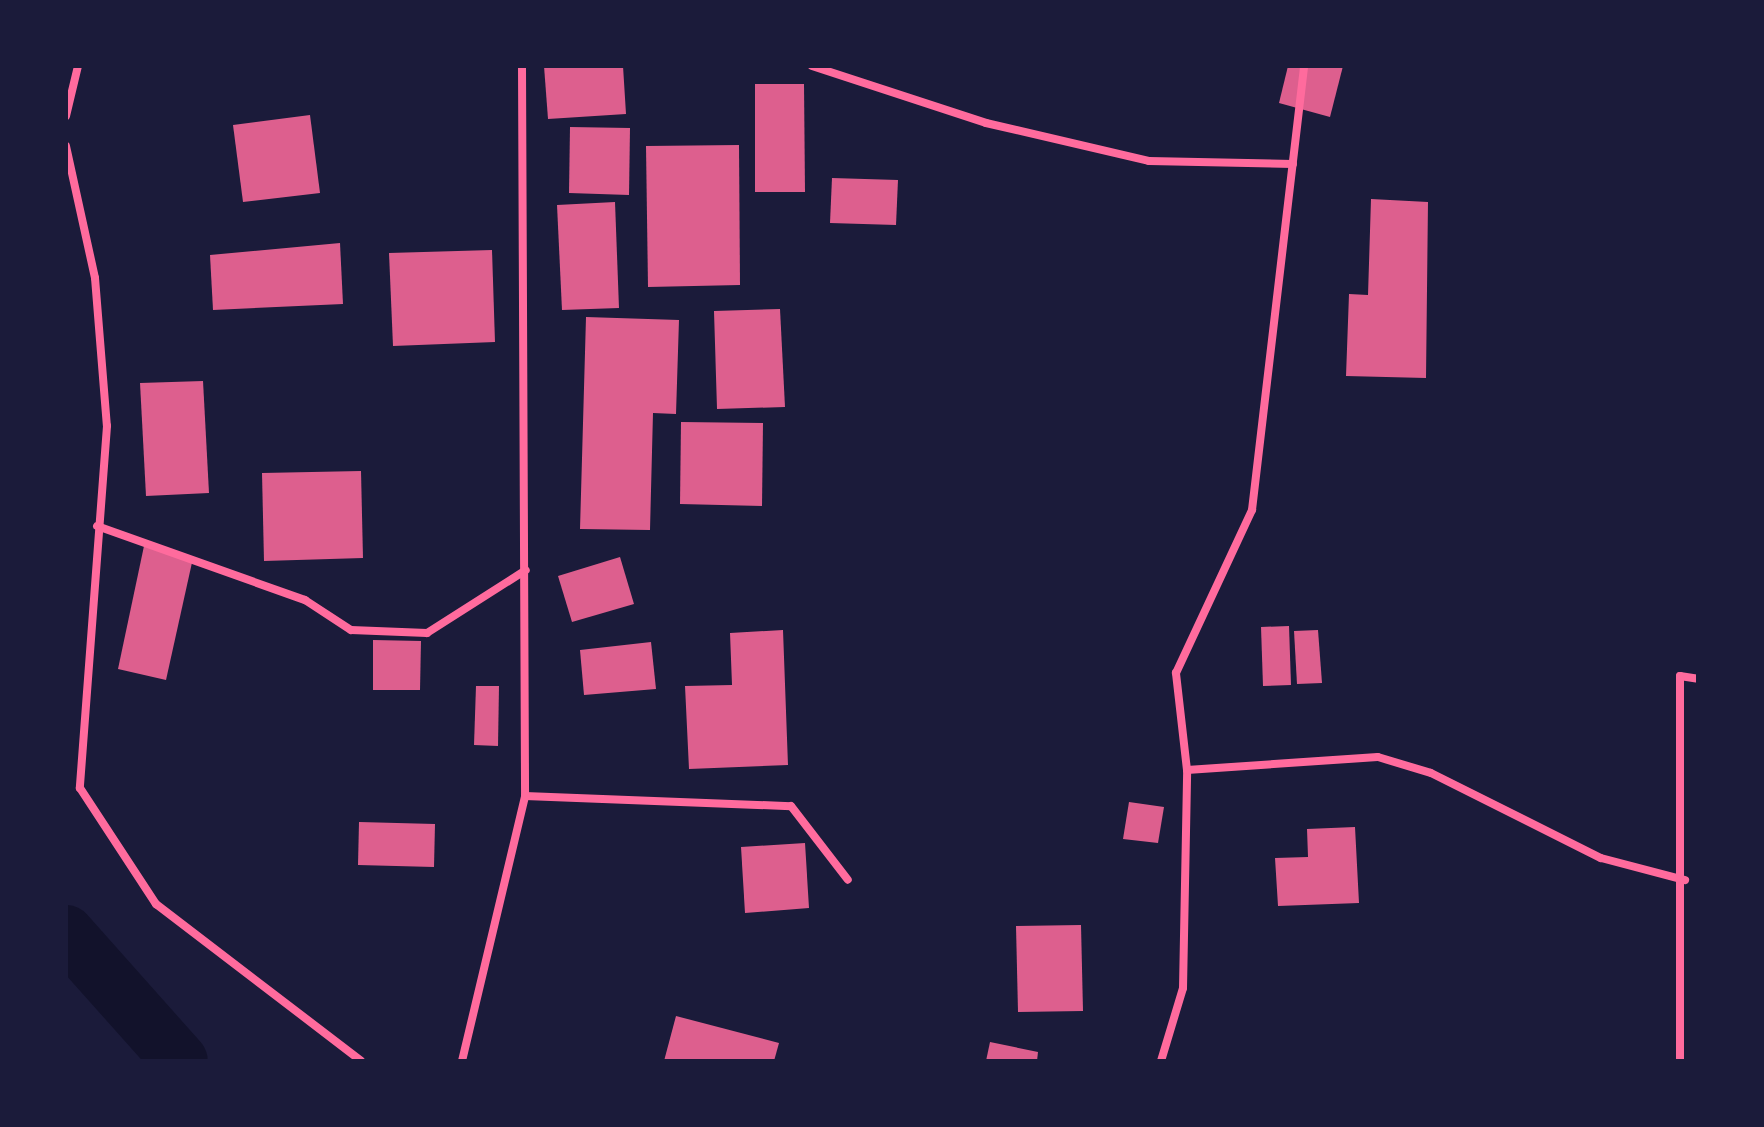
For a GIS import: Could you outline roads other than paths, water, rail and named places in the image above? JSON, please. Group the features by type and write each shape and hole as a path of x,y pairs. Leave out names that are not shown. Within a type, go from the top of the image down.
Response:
{"street":[{"path":"66,116 78,66"},
{"path":"462,1061 525,796 522,66"},
{"path":"812,66 986,123 1149,161 1293,164"},
{"path":"1161,1061 1183,988 1187,770 1176,673 1252,510 1304,66"},
{"path":"66,146 95,278 106,411 80,788 156,904 361,1061"},
{"path":"97,526 305,600 351,630 427,633 526,570"},
{"path":"1680,1061 1685,880 1680,676 1698,679"},
{"path":"1187,770 1378,757 1431,773 1601,858 1685,880"},
{"path":"525,796 791,806 848,880"}],"waterway":[{"path":"66,933 180,1061"}]}
